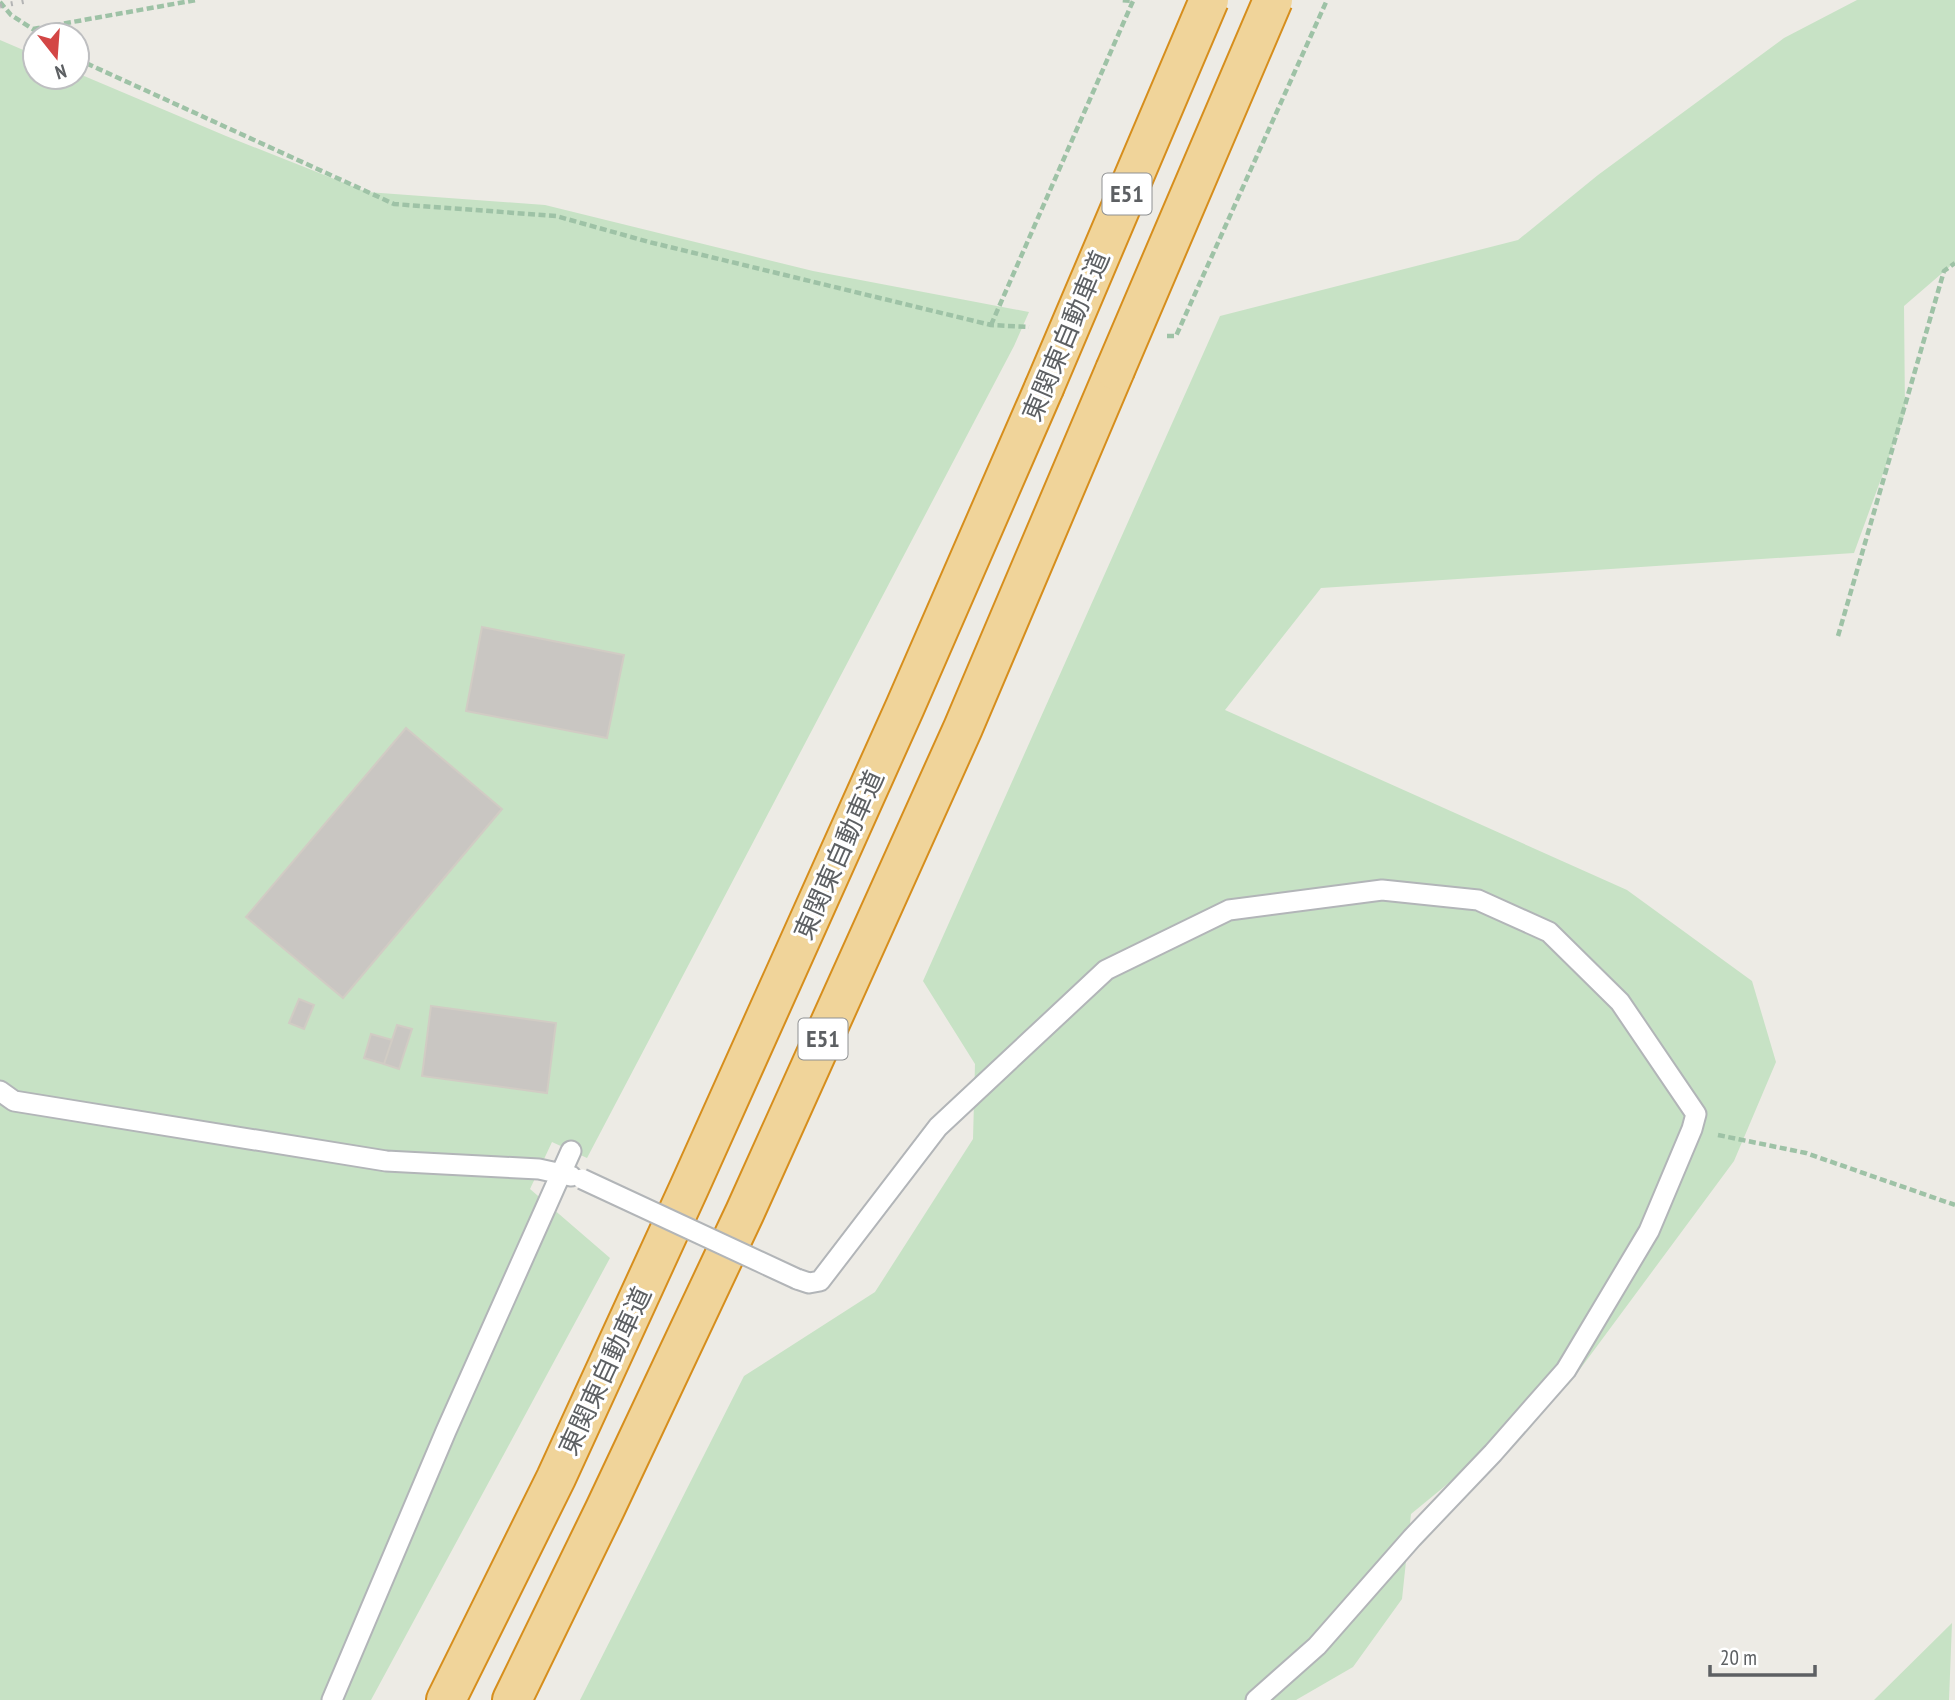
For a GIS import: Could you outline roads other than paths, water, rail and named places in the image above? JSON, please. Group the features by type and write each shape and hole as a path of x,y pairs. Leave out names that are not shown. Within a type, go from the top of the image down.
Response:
{"highway":[{"name":"東関東自動車道","path":"446,1700 555,1478 689,1188 905,707 1209,0"},
{"name":"E51","path":"512,1700 745,1212 963,728 1273,0"}],"lane":[{"path":"0,1091 14,1101 386,1161 540,1169 560,1173 582,1179 809,1283 820,1281 938,1127 1106,970 1229,910 1382,890 1478,900 1549,932 1620,1002 1696,1114 1692,1129 1649,1231 1566,1370 1317,1646 1256,1700"},
{"path":"332,1700 446,1431 571,1150"}],"railway":[{"path":"0,6 31,0"}]}
